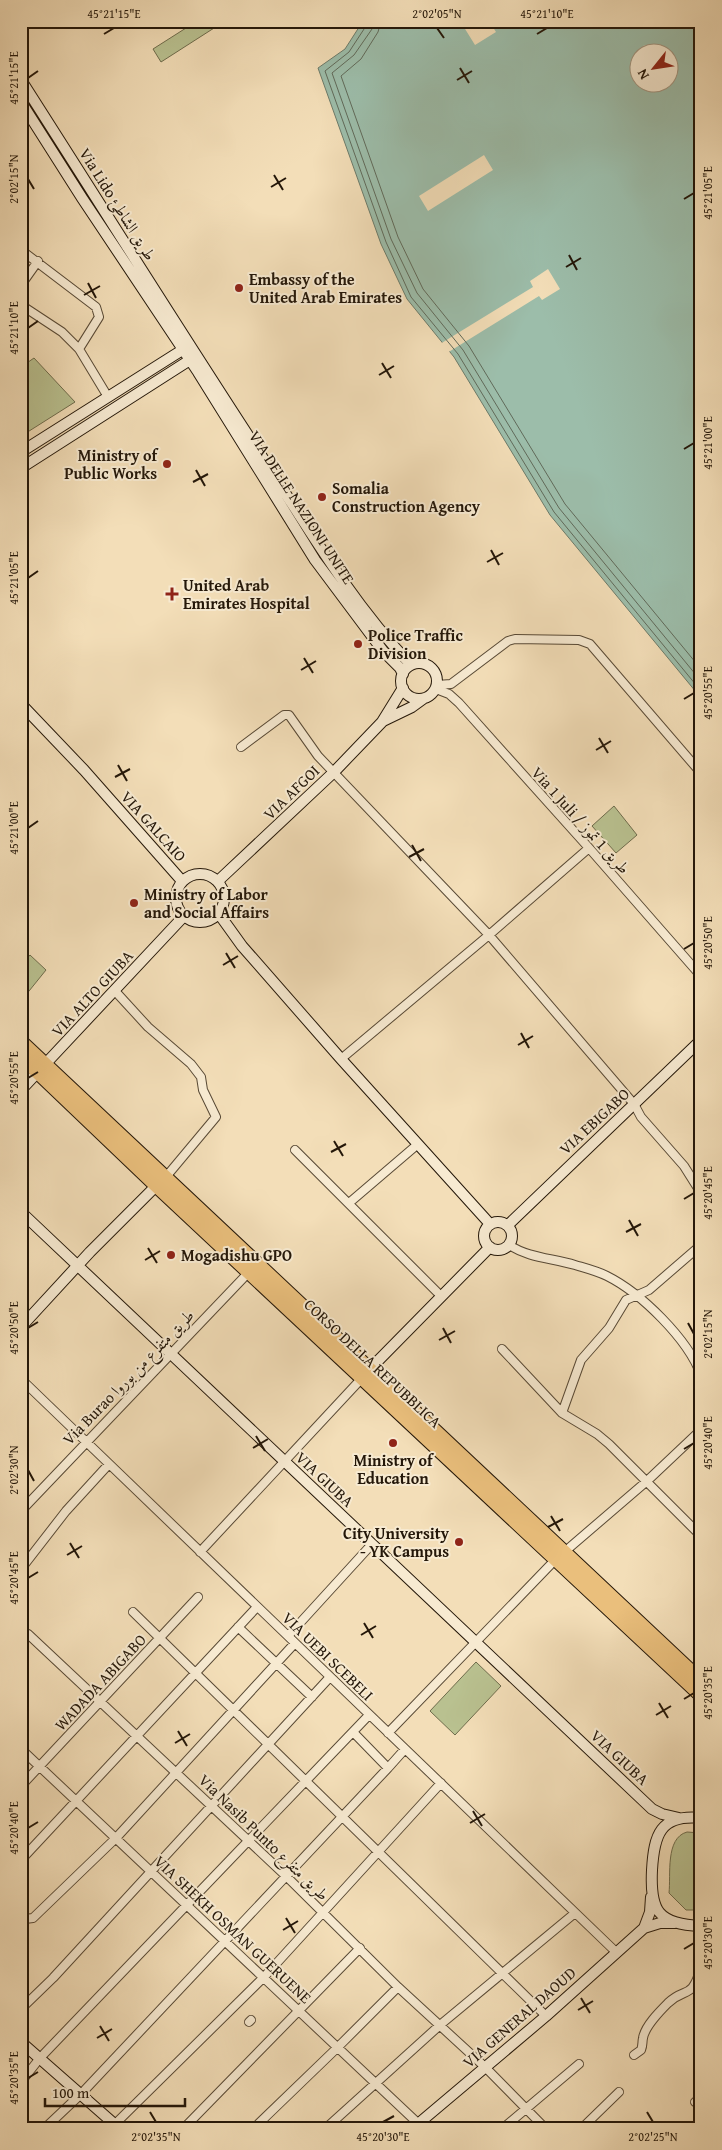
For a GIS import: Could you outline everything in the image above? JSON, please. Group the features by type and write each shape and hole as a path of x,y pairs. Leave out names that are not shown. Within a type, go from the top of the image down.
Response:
{"highway":[{"path":"21,1042 42,1068 161,1182 367,1373 701,1695"},
{"path":"21,1056 42,1068"},
{"path":"559,1557 701,1681"}],"street":[{"name":"Via Lido طريق الشاطئ","path":"21,80 187,347"},
{"name":"Via Lido طريق الشاطئ","path":"21,102 152,304 187,347"},
{"path":"82,198 93,193"},
{"path":"21,250 96,307 99,312 99,317 79,349"},
{"path":"21,285 38,262"},
{"path":"21,305 62,332 79,349 108,397"},
{"path":"21,452 187,347"},
{"name":"VIA DELLE NAZIONI UNITE","path":"187,347 198,372 315,560 383,651 400,668 403,674"},
{"path":"21,468 192,358"},
{"name":"VIA DELLE NAZIONI UNITE","path":"192,358 358,602 387,640 411,665"},
{"path":"382,722 412,707 432,694 437,687 451,684 508,641 515,639 579,640 590,644 701,773"},
{"path":"382,722 403,688 403,674 411,665 422,663 434,670 437,687"},
{"name":"Via 1 Juli / طريق 1 تموز","path":"437,687 459,703 701,976"},
{"path":"403,688 411,697 423,699"},
{"name":"VIA GALCAIO","path":"21,704 182,881"},
{"path":"241,747 284,715 289,715 318,756 489,935 634,1104 641,1118 684,1166 701,1193"},
{"name":"VIA AFGOI","path":"218,881 334,772 382,722"},
{"path":"341,1059 589,848"},
{"path":"204,873 218,881 224,894 224,903 219,914 202,922 184,916 176,901 176,894 182,881 189,876 204,873"},
{"path":"219,914 242,946 490,1224"},
{"name":"VIA ALTO GIUBA","path":"21,1090 184,916"},
{"path":"21,1328 77,1265 161,1182 216,1117 203,1090 200,1077 191,1064 148,1027 114,991"},
{"name":"VIA EBIGABO","path":"508,1225 701,1040"},
{"path":"349,1203 418,1144"},
{"path":"295,1150 441,1296"},
{"name":"VIA GIUBA","path":"21,1212 652,1809"},
{"path":"499,1222 508,1225 512,1233 509,1245 502,1250 490,1247 484,1235 490,1224 499,1222"},
{"path":"509,1245 528,1256 550,1258 598,1272 623,1285 672,1329 686,1346 701,1375"},
{"path":"562,1413 581,1360 609,1328 626,1300 649,1290 701,1245"},
{"path":"200,1552 284,1460 490,1247"},
{"name":"Via Burao طريق متفرع من بوروا","path":"21,1510 85,1441 253,1268"},
{"path":"502,1349 562,1413 597,1434 701,1536"},
{"name":"VIA UEBI SCEBELI","path":"21,1379 616,1952"},
{"path":"388,1733 475,1641 559,1557 647,1481 701,1430"},
{"path":"21,1569 66,1510 109,1464"},
{"path":"288,1636 372,1544"},
{"name":"WADADA ABIGABO","path":"21,1786 198,1597"},
{"path":"21,1860 257,1606"},
{"path":"133,1612 546,2016"},
{"path":"238,1627 312,1697"},
{"name":"Via Nasib Punto طريق متفرع","path":"21,1634 28,1634 138,1735 285,1875 398,1987 485,2067 546,2129"},
{"path":"21,1916 25,1919 33,1918 116,1838 295,1643"},
{"path":"21,2009 212,1806 330,1677"},
{"path":"21,2082 40,2058 370,1715"},
{"path":"353,1732 388,1768"},
{"name":"VIA SHEKH OSMAN GUERUENE","path":"21,1749 377,2084 418,2127"},
{"path":"44,2129 81,2094 226,1942 285,1875 405,1749"},
{"path":"21,2042 81,2094 115,2127 264,1977 440,1784"},
{"path":"652,1809 662,1814 679,1818 701,1818"},
{"path":"644,1928 650,1912 653,1849 656,1837 656,1818 652,1809"},
{"path":"656,1837 666,1824 679,1818"},
{"path":"651,1892 657,1909 665,1918 674,1923"},
{"path":"325,2129 377,2084 440,2025 575,1913"},
{"path":"644,1928 660,1923 701,1926"},
{"name":"VIA GENERAL DAOUD","path":"418,2127 644,1928"},
{"path":"183,2129 360,1948"},
{"path":"634,2055 641,2050 643,2038 649,2026 661,2012 670,2002 696,1985 701,1968"},
{"path":"253,2129 398,1987"},
{"path":"502,2129 580,2064"},
{"path":"581,2129 618,2092"}],"shaded area":[{"path":"197,21 225,21 161,62 153,49"},
{"path":"34,358 75,402 26,433 21,428 21,367"},
{"path":"614,806 637,835 616,853 592,826"},
{"path":"30,955 46,970 25,996 21,992 21,965"},
{"path":"476,1662 501,1686 455,1735 430,1711"},
{"path":"687,1832 701,1833 701,1910 686,1910 669,1893 672,1849 680,1836"}],"water":[{"path":"363,21 701,21 701,698 550,515 454,357 407,299 381,244 318,68 345,49"}],"pier":[{"path":"466,21 489,21 496,32 475,45 462,24"},
{"path":"484,155 493,170 428,211 419,196"},
{"path":"548,269 560,289 542,300 539,296 447,353 440,344 533,287 530,281"}],"place":[{"name":"Embassy of the United Arab Emirates","path":"239,288"},
{"name":"Ministry of Public Works","path":"167,464"},
{"name":"Somalia Construction Agency","path":"322,497"},
{"name":"United Arab Emirates Hospital","path":"172,594"},
{"name":"Police Traffic Division","path":"358,644"},
{"name":"Ministry of Labor and Social Affairs","path":"134,903"},
{"name":"Mogadishu GPO","path":"171,1255"},
{"name":"Ministry of Education","path":"393,1443"},
{"name":"City University - YK Campus","path":"459,1542"}]}
